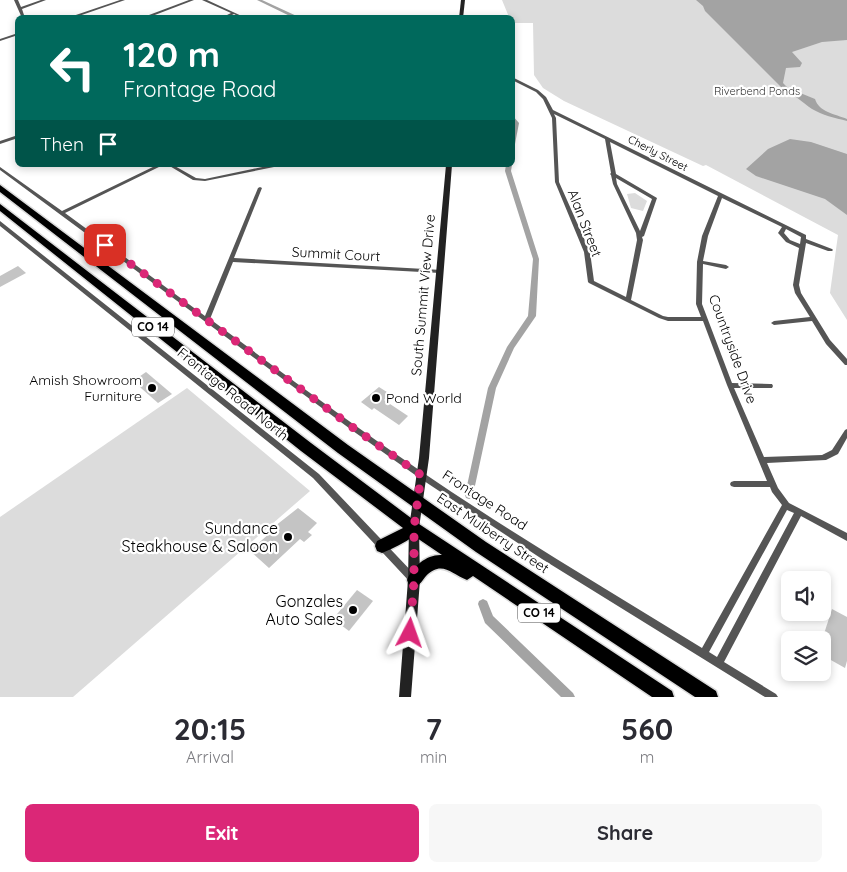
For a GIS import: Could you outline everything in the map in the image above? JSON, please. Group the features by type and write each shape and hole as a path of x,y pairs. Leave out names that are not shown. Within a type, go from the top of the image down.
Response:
{"highway":[{"name":"East Mulberry Street","path":"0,188 336,444 418,503 504,563 710,697"},
{"name":"CO 14","path":"0,207 306,447 414,528 666,697"},
{"path":"382,546 398,539 414,528"},
{"path":"414,580 421,571 433,562 445,562 457,566 488,587 520,600"}],"street":[{"path":"16,0 23,15"},
{"path":"20,8 44,0"},
{"path":"77,15 123,0"},
{"path":"150,15 192,0"},
{"path":"204,0 238,15"},
{"path":"462,15 463,0"},
{"path":"229,15 234,13"},
{"path":"0,40 15,35"},
{"name":"Cherly Street","path":"515,80 537,91 545,98 551,111 830,250"},
{"name":"Alan Street","path":"551,111 556,124 557,182 586,252 591,282 668,319 704,319"},
{"path":"0,143 15,137"},
{"path":"607,138 615,184 637,226 640,240"},
{"path":"62,213 157,167"},
{"path":"174,167 195,179 205,180 262,167"},
{"name":"South Summit View Drive","path":"405,697 414,580 414,528 424,458 449,167"},
{"name":"Frontage Road","path":"0,168 331,412 421,475 545,556 773,697"},
{"path":"612,174 655,198 642,229 628,300"},
{"path":"206,319 260,188"},
{"name":"Countryside Drive","path":"721,195 705,236 700,262 698,304 772,484 786,505 847,537"},
{"name":"Frontage Road North","path":"1,226 316,476 414,580"},
{"path":"785,227 781,233 784,238 802,247"},
{"path":"803,238 796,285 798,293 828,342 847,364"},
{"name":"Summit Court","path":"230,260 440,270"},
{"path":"700,262 726,267"},
{"path":"774,323 814,319"},
{"path":"730,385 770,386"},
{"path":"763,460 823,458 835,452 847,432"},
{"path":"734,484 772,484"},
{"path":"704,654 786,505"},
{"path":"718,664 799,512"}],"green space":[{"name":"Riverbend Ponds","path":"502,0 847,0 847,320 830,293 838,235 706,165 703,166 564,101 543,88 534,75 533,23 515,23 515,15 508,15"},
{"path":"635,193 647,201 643,211 631,208 627,194"},
{"path":"187,388 310,491 73,697 0,697 0,517"}],"shaded area":[{"path":"696,0 847,0 847,40 822,42 792,52 802,63 800,67 786,68 783,83 788,88 815,99 824,110 847,119 847,121 816,111 784,90"},
{"path":"790,139 811,142 847,154 847,215 825,199 756,176 746,169 768,149"}],"building":[{"path":"18,266 26,273 0,287 0,276"},
{"name":"Amish Showroom Furniture","path":"146,372 172,394 158,403 133,381"},
{"path":"379,387 390,394 384,400 408,416 399,425 374,408 372,410 361,402"},
{"name":"Sundance Steakhouse & Saloon","path":"298,508 317,523 308,532 312,535 304,542 300,539 269,568 250,551 272,531 270,530"},
{"name":"Gonzales Auto Sales","path":"357,590 373,601 349,631 333,619"},
{"path":"832,609 847,617 847,661 845,668 831,660 831,631 825,631 828,621 831,621"}],"waterway":[{"path":"259,0 292,15"},
{"path":"515,121 515,128"},
{"path":"469,495 492,388 511,347 532,316 536,259 508,171 509,167"},
{"path":"483,604 489,619 569,697"}],"place":[{"name":"Amish Showroom Furniture","path":"152,388"},
{"name":"Pond World","path":"376,398"},
{"name":"Sundance Steakhouse & Saloon","path":"288,537"},
{"name":"Gonzales Auto Sales","path":"353,610"}],"route":[{"path":"105,245 355,429 421,475 414,528 414,580 410,633"}]}
